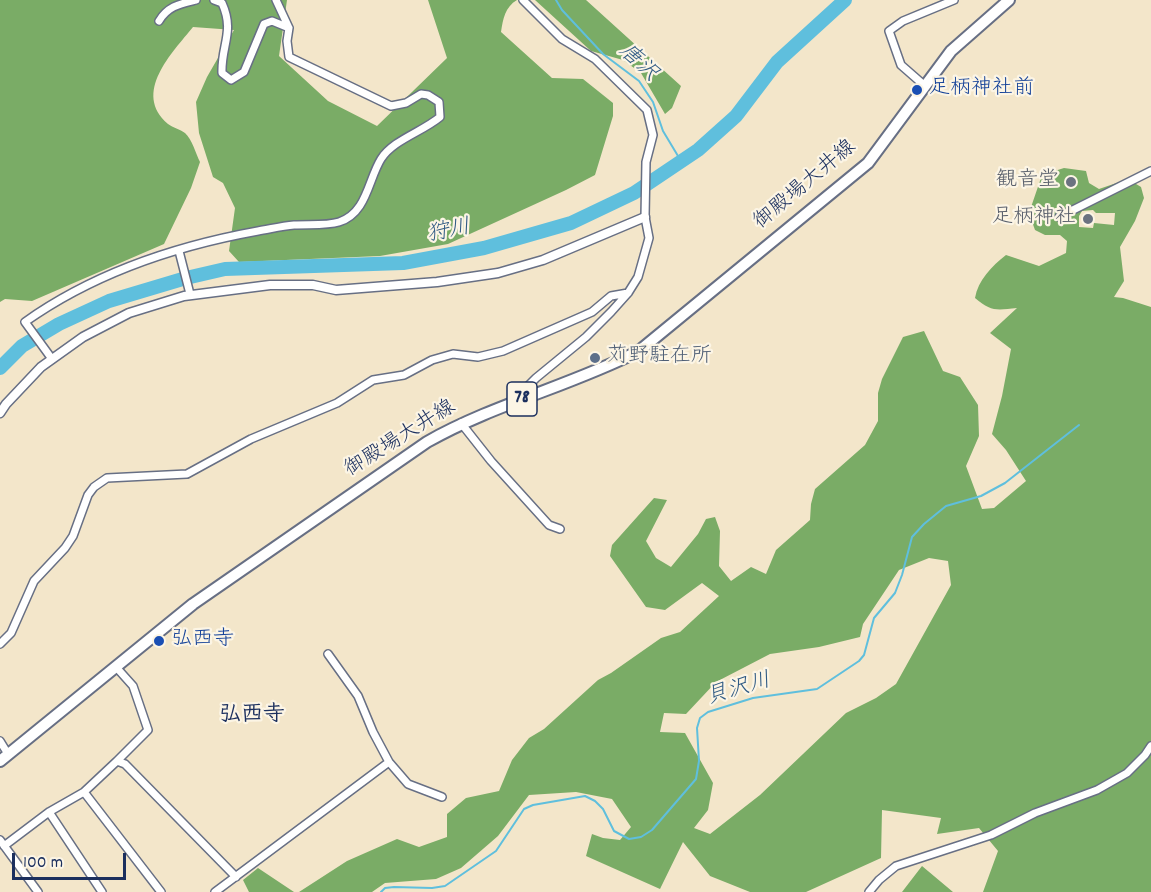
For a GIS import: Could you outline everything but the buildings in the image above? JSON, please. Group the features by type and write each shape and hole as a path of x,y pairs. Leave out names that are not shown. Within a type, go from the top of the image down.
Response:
{"main road":[{"name":"御殿場大井線","path":"4,757 193,604 427,442 461,423 612,364 639,351 868,163 951,51 1008,0"}],"street":[{"path":"159,21 172,7 196,0"},
{"path":"214,0 222,3 229,26 221,62 222,73 231,80 244,72 264,24 272,21 289,28"},
{"path":"50,356 26,322 46,308 85,285 141,260 240,234 291,225 339,222 352,214 364,200 380,160 388,150 427,128 440,117 439,102 428,95 422,93 406,103 391,106 289,57 287,41 289,28 276,0"},
{"path":"511,403 536,378 586,337 628,293 638,277 649,238 645,214 646,162 653,135 647,110 595,59 562,39 523,0"},
{"path":"926,86 901,65 889,31 903,21 954,0"},
{"path":"1059,217 1151,171"},
{"path":"0,413 50,356 129,313 190,294 270,285 313,285 336,290 437,282 498,273 543,260 645,214"},
{"path":"179,251 190,294"},
{"path":"0,644 11,633 34,581 65,548 73,536 88,495 107,478 187,474 251,439 337,403 373,380 404,375 432,360 453,354 478,357 503,351 592,312 611,296 628,293"},
{"path":"461,423 491,461 549,525 560,529"},
{"path":"328,654 358,696 389,762 408,784 442,797"},
{"path":"38,892 2,843 84,792 148,729 133,686 116,667"},
{"path":"0,741 4,757"},
{"path":"869,892 896,866 991,835 1035,813 1097,790 1127,774 1151,746"},
{"path":"117,761 125,764 236,876"},
{"path":"215,892 389,762"},
{"path":"84,792 161,892"},
{"path":"49,812 102,892"}],"green space":[{"path":"0,0 287,0 279,56 328,101 377,126 447,58 428,0 517,0 507,10 501,32 552,78 583,79 613,103 613,116 595,175 448,244 380,256 239,262 229,251 235,208 223,183 213,177 199,133 196,102 207,77 234,30 193,27 166,61 155,87 154,99 158,112 168,124 187,136 200,162 191,188 164,244 32,301 5,299 0,302"},
{"path":"535,0 586,0 681,86 672,108 665,114 641,73 623,60 591,51"},
{"path":"1064,168 1086,171 1089,183 1099,189 1128,179 1141,187 1144,198 1135,221 1120,247 1124,281 1114,297 1151,307 1151,892 983,892 998,851 979,828 937,834 941,818 882,810 881,858 806,892 750,892 710,876 683,842 660,889 586,856 592,834 620,840 631,827 612,799 576,792 529,795 498,836 461,868 436,879 385,883 372,892 299,892 347,861 397,839 419,847 447,837 447,814 466,798 499,791 512,760 529,738 544,729 598,680 661,638 680,632 719,596 702,583 665,610 646,607 610,556 612,545 654,498 667,500 646,541 656,558 671,567 698,534 706,519 715,517 720,531 719,566 731,581 751,567 766,574 776,550 810,520 815,489 865,445 878,421 878,393 882,379 903,337 924,331 943,371 960,377 978,405 979,436 966,466 982,509 994,508 1026,481 1006,450 992,434 1011,349 990,333 1017,308 994,309 975,298 986,274 1006,255 1039,266 1066,253 1067,241 1060,235 1045,235 1035,230 1029,213 1042,175","holes":["1093,210 1096,213 1115,213 1114,225 1094,223 1093,228 1079,227 1079,216 1082,211","929,558 948,561 951,585 896,684 876,698 846,713 760,795 710,834 694,828 708,810 713,783 685,733 660,732 664,713 686,714 716,682 770,654 819,647 860,637 863,624 899,570"]},
{"path":"922,866 953,892 902,892"},
{"path":"258,868 294,892 249,892 243,880"}],"waterway":[{"name":"唐沢","path":"556,0 562,10 603,54 639,81 653,102 663,131 681,161"},
{"name":"狩川","path":"0,368 22,346 59,324 109,301 186,278 225,269 403,263 484,248 571,223 634,193 698,150 736,116 777,62 845,0"},
{"name":"貝沢川","path":"381,892 385,888 394,887 445,886 496,851 524,809 533,805 585,796 595,801 603,809 614,831 629,839 641,837 652,830 696,779 699,761 697,728 700,718 708,712 753,698 817,689 859,661 864,655 874,618 895,593 912,537 924,524 946,506 981,496 1005,483 1079,425"}],"place":[{"name":"足柄神社前","path":"917,90"},
{"name":"観音堂","path":"1071,182"},
{"name":"足柄神社","path":"1088,219"},
{"name":"苅野駐在所","path":"595,358"},
{"name":"弘西寺","path":"159,641"}],"district":[{"name":"弘西寺","path":"252,717"}]}
